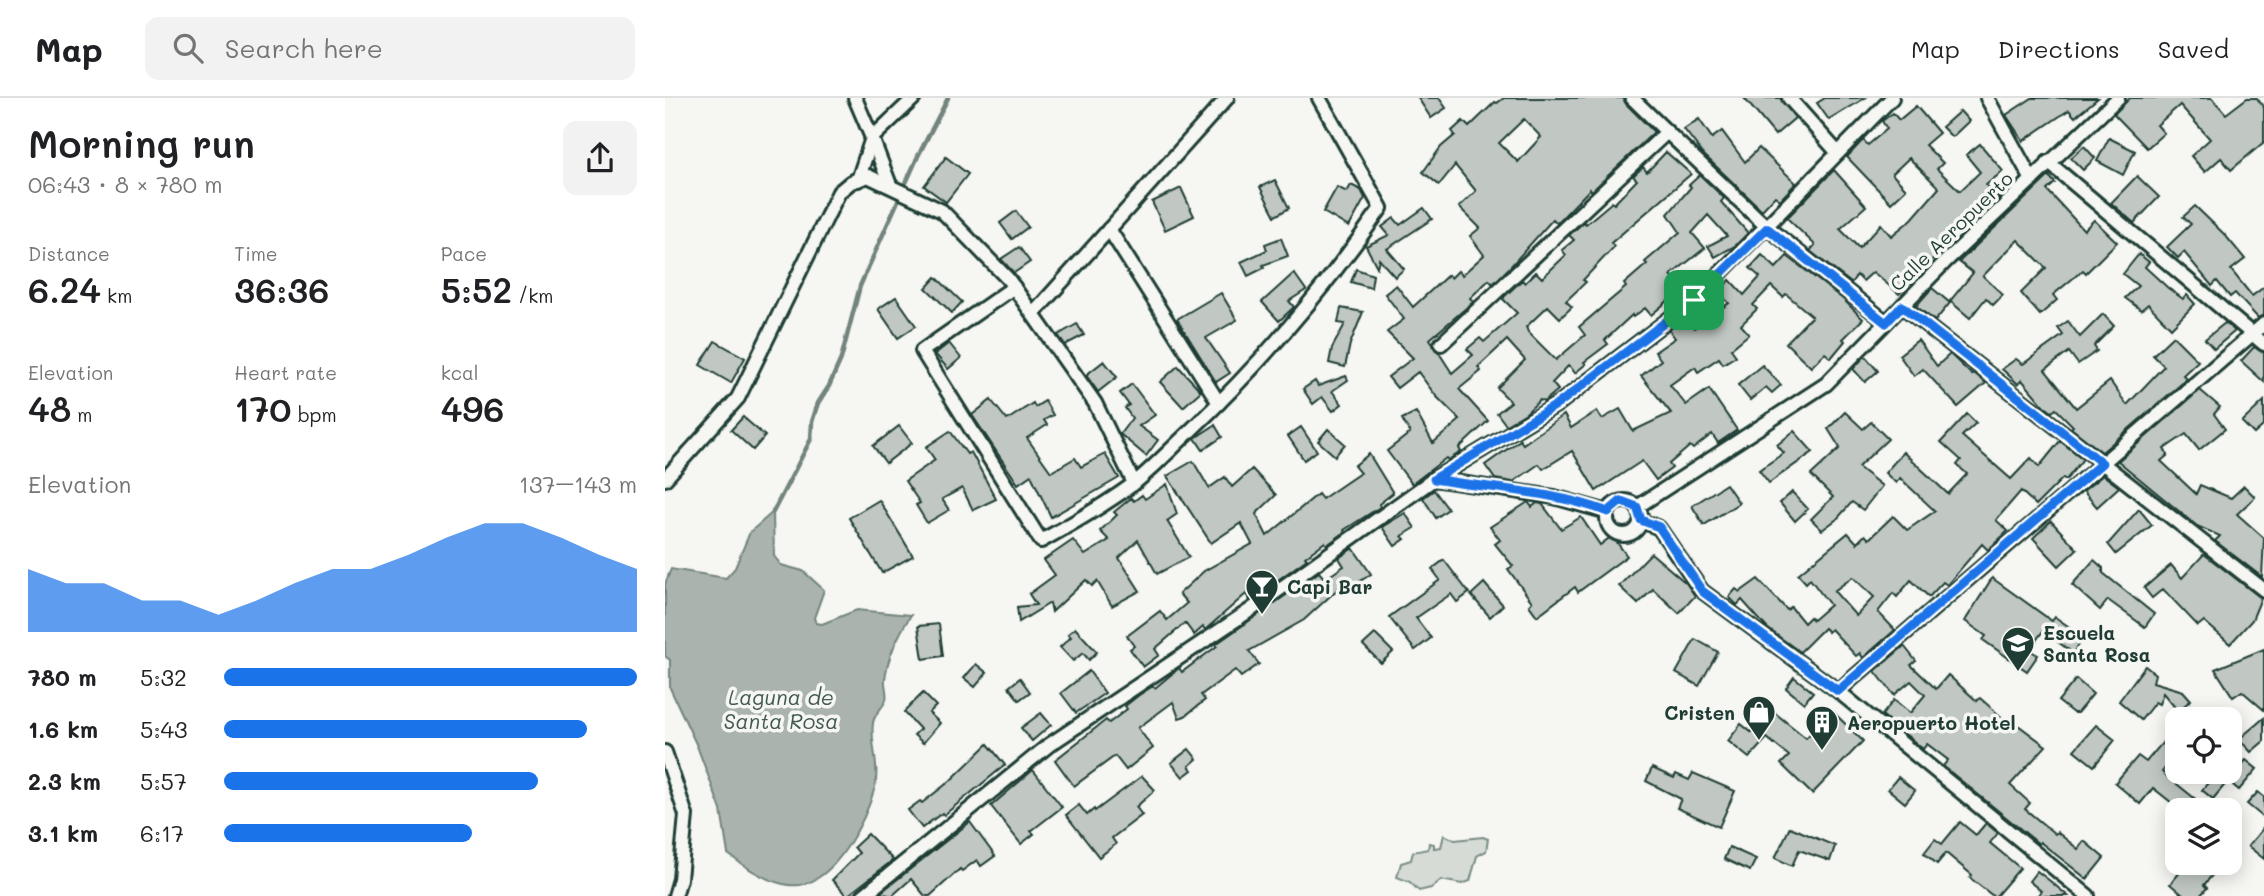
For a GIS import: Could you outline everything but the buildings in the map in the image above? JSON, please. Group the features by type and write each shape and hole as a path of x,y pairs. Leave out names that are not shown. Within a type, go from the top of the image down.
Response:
{"street":[{"path":"855,98 890,185"},
{"path":"858,180 873,138 914,98"},
{"path":"1034,313 1227,98"},
{"path":"1014,287 922,351 1041,541 1088,515 1134,484 1219,403 1291,326 1348,255 1381,208 1319,98"},
{"path":"1632,98 1767,228 1886,323"},
{"path":"1789,98 1838,153"},
{"path":"863,896 1049,745 1252,609 1434,479 1558,404 1694,300 1892,98"},
{"path":"1987,98 2032,180"},
{"name":"Calle Aeropuerto","path":"1637,507 1826,384 2048,162 2118,98"},
{"path":"1441,344 1667,132"},
{"path":"2048,162 2264,344"},
{"path":"665,479 737,398 839,192 868,176 942,211 976,243 1014,287 1095,403 1134,484"},
{"path":"1109,229 1219,403"},
{"path":"1902,306 2264,590"},
{"path":"1838,691 2264,324"},
{"path":"1434,479 1553,497 1608,512"},
{"path":"1621,501 1637,507 1641,520 1634,533 1620,535 1609,526 1608,512 1621,501"},
{"path":"1641,520 1659,527 1702,591 1838,691 2088,896"},
{"path":"665,752 686,815 680,879 675,896"}],"shaded area":[{"path":"1444,835 1455,840 1483,837 1488,839 1486,851 1477,856 1470,881 1462,884 1441,880 1431,888 1419,891 1410,882 1397,877 1401,863 1411,860 1413,852 1428,849 1429,843 1434,844 1434,848 1441,847"}],"water":[{"name":"Laguna de Santa Rosa","path":"773,512 774,556 781,565 803,571 824,590 814,618 816,623 822,624 857,610 911,615 891,653 885,679 886,700 874,720 872,731 876,779 865,815 838,860 826,872 800,885 771,880 752,871 728,854 721,810 697,746 670,688 670,660 665,656 665,584 671,569 726,578 735,568 750,532"}],"waterway":[{"path":"773,512 811,439 812,422 818,403 841,359 860,286 918,156 948,98"}],"place":[{"name":"Capi Bar","path":"1262,616"},
{"name":"Escuela Santa Rosa","path":"2018,673"},
{"name":"Cristen","path":"1759,742"},
{"name":"Aeropuerto Hotel","path":"1822,752"}],"route":[{"path":"1767,228 1886,323 1902,306 2102,463 1838,691 1702,591 1659,527 1641,520 1641,513 1630,502 1621,501 1613,505 1608,512 1553,497 1434,479 1558,404 1694,300 1767,228"}]}
